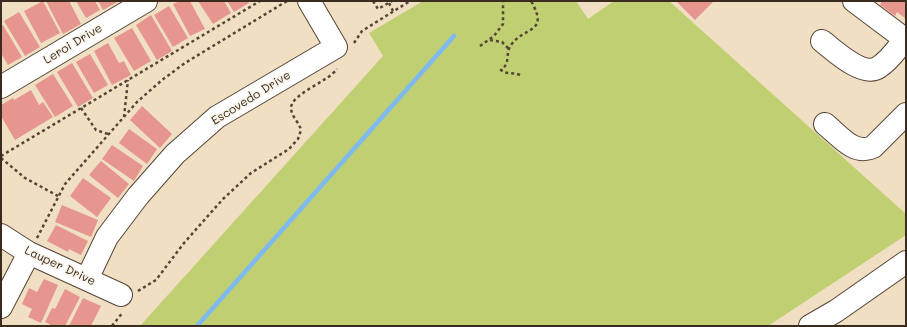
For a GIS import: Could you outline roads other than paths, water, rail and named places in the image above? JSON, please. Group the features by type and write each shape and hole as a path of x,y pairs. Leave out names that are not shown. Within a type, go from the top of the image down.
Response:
{"street":[{"name":"Leroi Drive","path":"1,87 146,1"},
{"name":"Escovedo Drive","path":"87,279 107,237 138,196 175,154 217,117 336,47 309,1"},
{"path":"822,41 853,64 869,70 878,69 905,40 854,1"},
{"path":"825,124 855,149 867,150 873,147 906,114"},
{"name":"Lauper Drive","path":"1,235 33,247 87,279 127,297"},
{"path":"1,307 33,247"},
{"path":"810,326 836,311 906,262"}],"waterway":[{"path":"197,326 454,36"}]}
